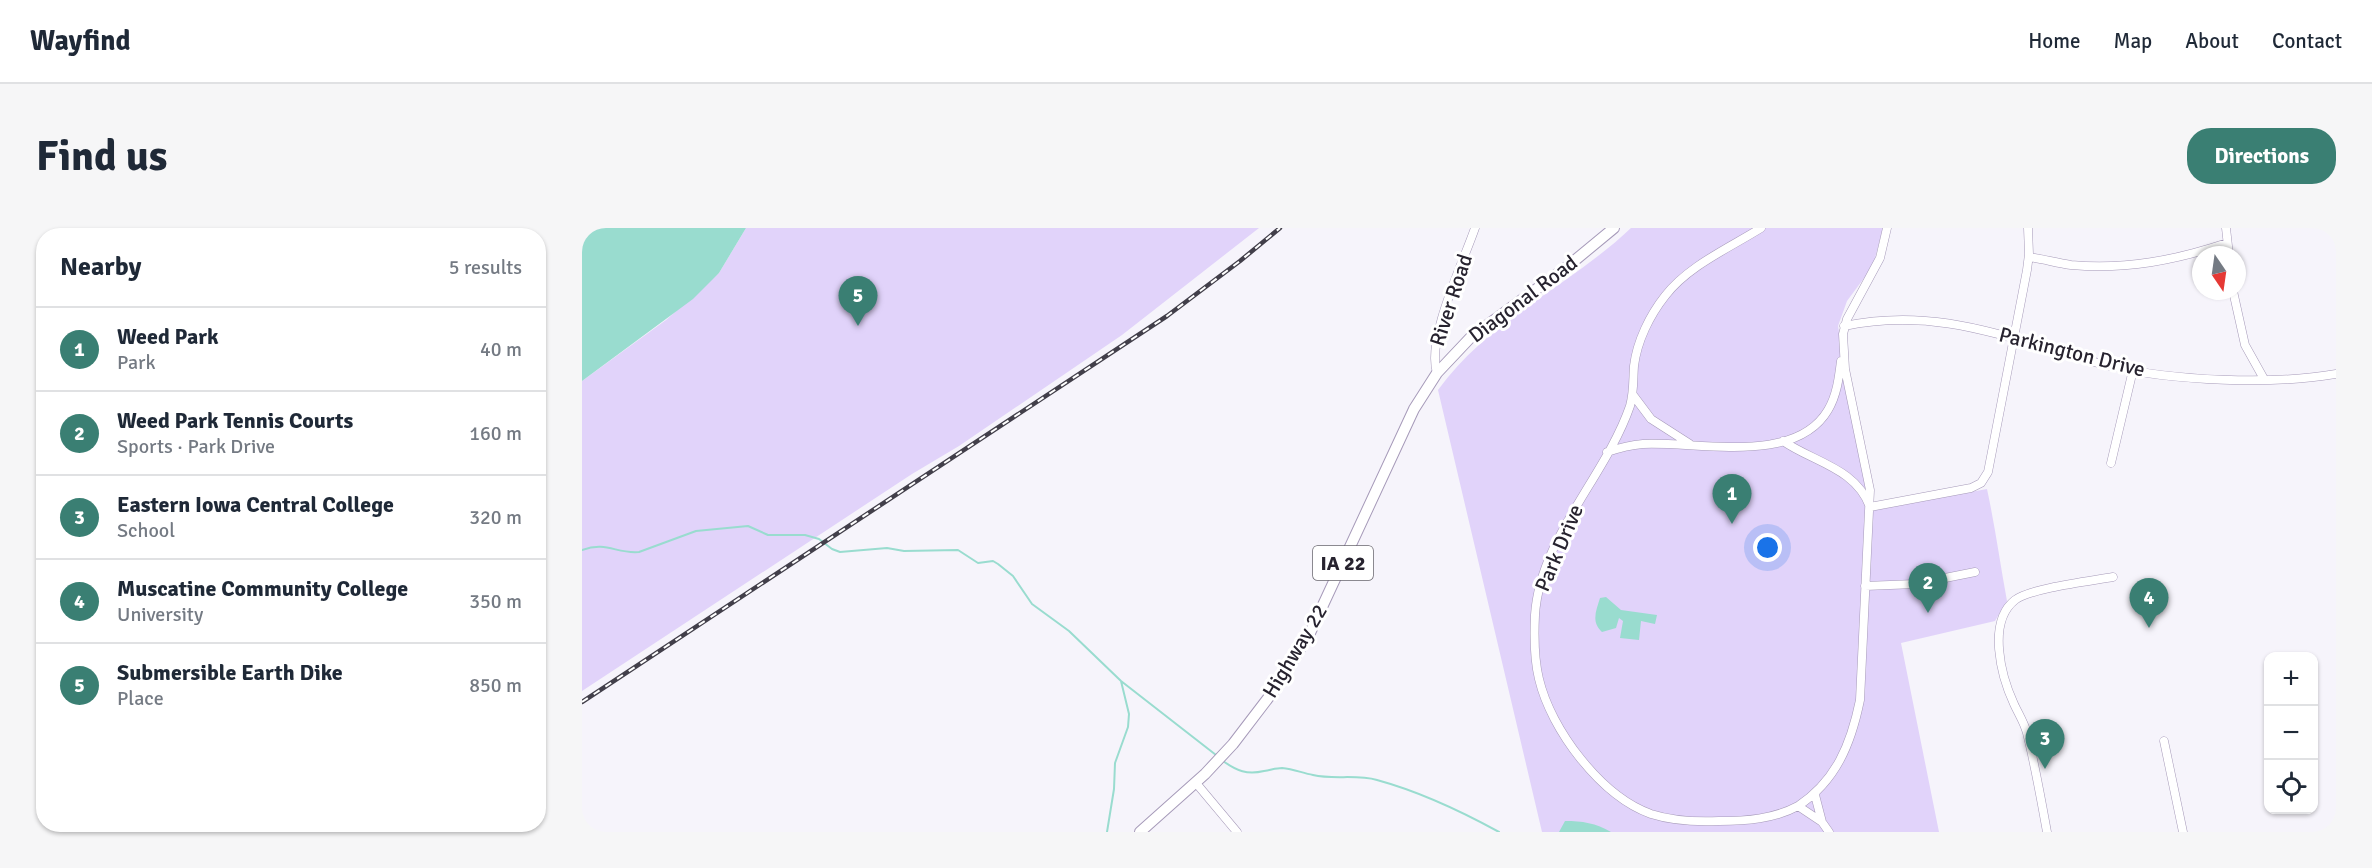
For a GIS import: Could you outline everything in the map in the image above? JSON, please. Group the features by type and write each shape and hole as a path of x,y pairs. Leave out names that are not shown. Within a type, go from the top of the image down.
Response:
{"main road":[{"name":"Diagonal Road","path":"1437,373 1479,330 1568,266 1614,228"},
{"name":"Highway 22","path":"1140,832 1196,783 1258,713 1294,660 1323,606 1414,410 1437,373"}],"street":[{"name":"River Road","path":"1437,373 1434,357 1439,330 1476,228"},
{"name":"Park Drive","path":"1761,228 1700,266 1672,287 1664,297 1639,344 1634,367 1633,395 1623,423 1554,550 1537,600 1536,661 1539,678 1552,713 1567,739 1600,780 1626,802 1652,814 1684,821 1735,821 1775,815 1798,806 1815,795 1825,784 1841,759 1856,721 1862,680 1870,507 1868,472 1843,354 1844,326 1880,258 1887,228"},
{"path":"1783,441 1796,450 1828,464 1851,480 1866,498 1870,507 1977,486 1987,475 2029,257 2028,228"},
{"path":"2226,228 2228,246"},
{"path":"2029,257 2068,265 2136,265 2181,257 2228,243"},
{"path":"2235,300 2245,345 2264,379"},
{"name":"Parkington Drive","path":"1844,326 1877,320 1923,320 1956,324 2014,337 2108,365 2199,377 2300,380 2336,374"},
{"path":"1607,452 1641,444 1718,448 1783,441 1806,432 1828,410 1838,384 1843,354"},
{"path":"2111,463 2133,370"},
{"path":"1633,395 1651,419 1693,446"},
{"path":"1851,480 1868,472"},
{"path":"1865,586 1915,584 1975,572"},
{"path":"2047,832 2028,736 2004,674 1998,639 2000,621 2009,606 2022,596 2113,577"},
{"path":"2164,741 2183,832"},
{"path":"1196,783 1237,832"},
{"path":"1815,795 1822,822 1829,832"},
{"path":"1798,806 1822,822"}],"shaded area":[{"path":"582,228 746,228 719,273 693,299 582,381"},
{"path":"746,228 1259,228 1122,335 959,446 912,474 582,691 582,381 666,320 719,273"},
{"path":"1631,228 1883,228 1873,266 1847,301 1838,326 1870,509 1987,489 2007,601 1995,621 1901,643 1939,832 1542,832 1438,390 1458,365 1481,343 1607,249"},
{"path":"1606,597 1621,610 1657,615 1655,624 1641,621 1639,640 1620,638 1623,621 1619,618 1616,628 1602,632 1596,624 1595,616 1600,598"},
{"path":"1565,821 1589,823 1611,832 1559,832"}],"waterway":[{"path":"582,550 605,547 639,552 696,531 748,526 768,535 805,535 819,539 840,552 887,548 904,551 958,550 978,563 993,561 1013,576 1032,604 1069,631 1121,681 1216,755"},
{"path":"1107,832 1114,789 1115,763 1128,727 1129,714 1121,681"},
{"path":"1223,761 1238,770 1247,772 1282,768 1321,776 1361,777 1377,780 1440,802 1499,832"}],"railway":[{"path":"582,702 1167,316 1280,228"}],"place":[{"name":"Submersible Earth Dike","path":"858,326"},
{"name":"Weed Park","path":"1732,524"},
{"name":"Weed Park Tennis Courts","path":"1928,613"},
{"name":"Muscatine Community College","path":"2149,628"},
{"name":"Eastern Iowa Central College","path":"2045,769"}]}
